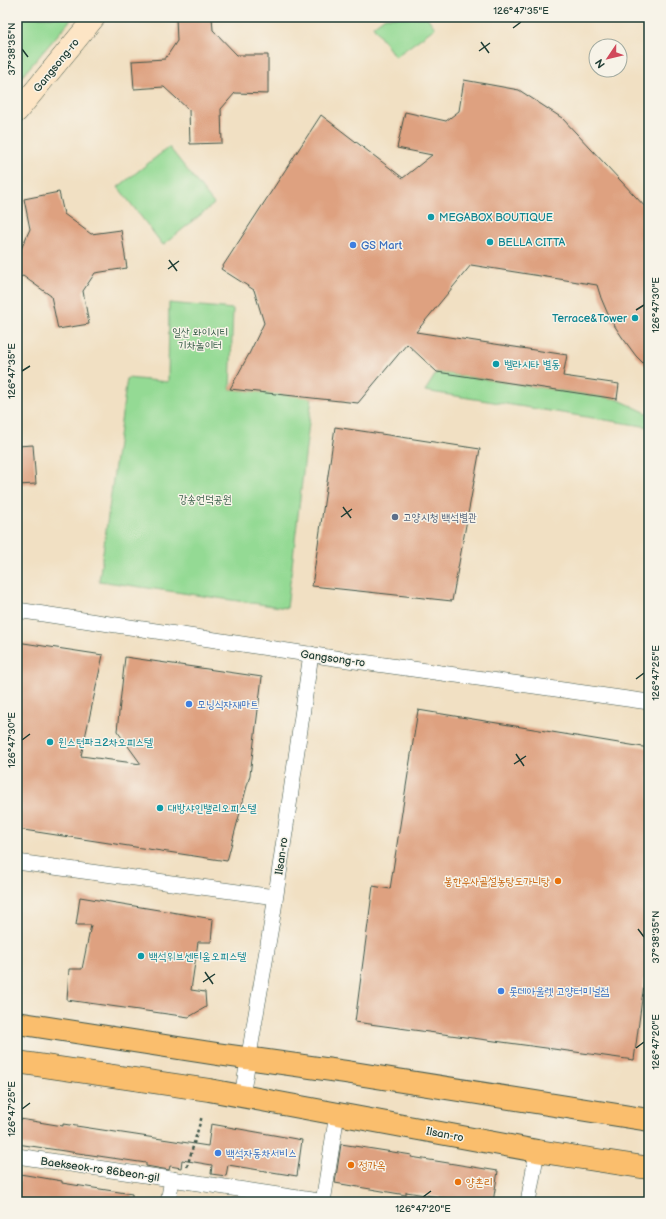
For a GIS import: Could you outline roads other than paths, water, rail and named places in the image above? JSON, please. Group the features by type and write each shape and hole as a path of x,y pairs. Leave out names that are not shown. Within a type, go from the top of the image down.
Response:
{"main road":[{"path":"17,1023 248,1057 649,1120"},
{"name":"Ilsan-ro","path":"17,1062 242,1096 536,1151 649,1168"}],"street":[{"name":"Gangsong-ro","path":"17,112 95,17"},
{"name":"Gangsong-ro","path":"17,610 649,702"},
{"name":"Ilsan-ro","path":"242,1096 275,897 311,654"},
{"path":"17,862 275,897"},
{"path":"324,1202 337,1114"},
{"path":"528,1202 536,1151"},
{"name":"Baekseok-ro 86beon-gil","path":"17,1156 180,1177 324,1202"},
{"path":"168,1202 180,1177"}],"place":[{"name":"MEGABOX BOUTIQUE","path":"431,217"},
{"name":"BELLA CITTA","path":"490,242"},
{"name":"GS Mart","path":"353,245"},
{"name":"Terrace&Tower","path":"635,318"},
{"name":"벨라시타 별동","path":"496,364"},
{"name":"고양시청 백석별관","path":"395,517"},
{"name":"모닝식자재마트","path":"189,704"},
{"name":"윈스턴파크2차오피스텔","path":"50,742"},
{"name":"대방샤인밸리오피스텔","path":"160,808"},
{"name":"봉한우사골설농탕도가니탕","path":"558,881"},
{"name":"백석위브센티움오피스텔","path":"141,956"},
{"name":"롯데아울렛 고양터미널점","path":"501,991"},
{"name":"백석자동차서비스","path":"218,1153"},
{"name":"정가옥","path":"351,1165"},
{"name":"양촌리","path":"458,1182"}],"park label":[{"name":"일산 와이시티 기차놀이터","path":"200,338"},
{"name":"강송언덕공원","path":"205,499"}]}
